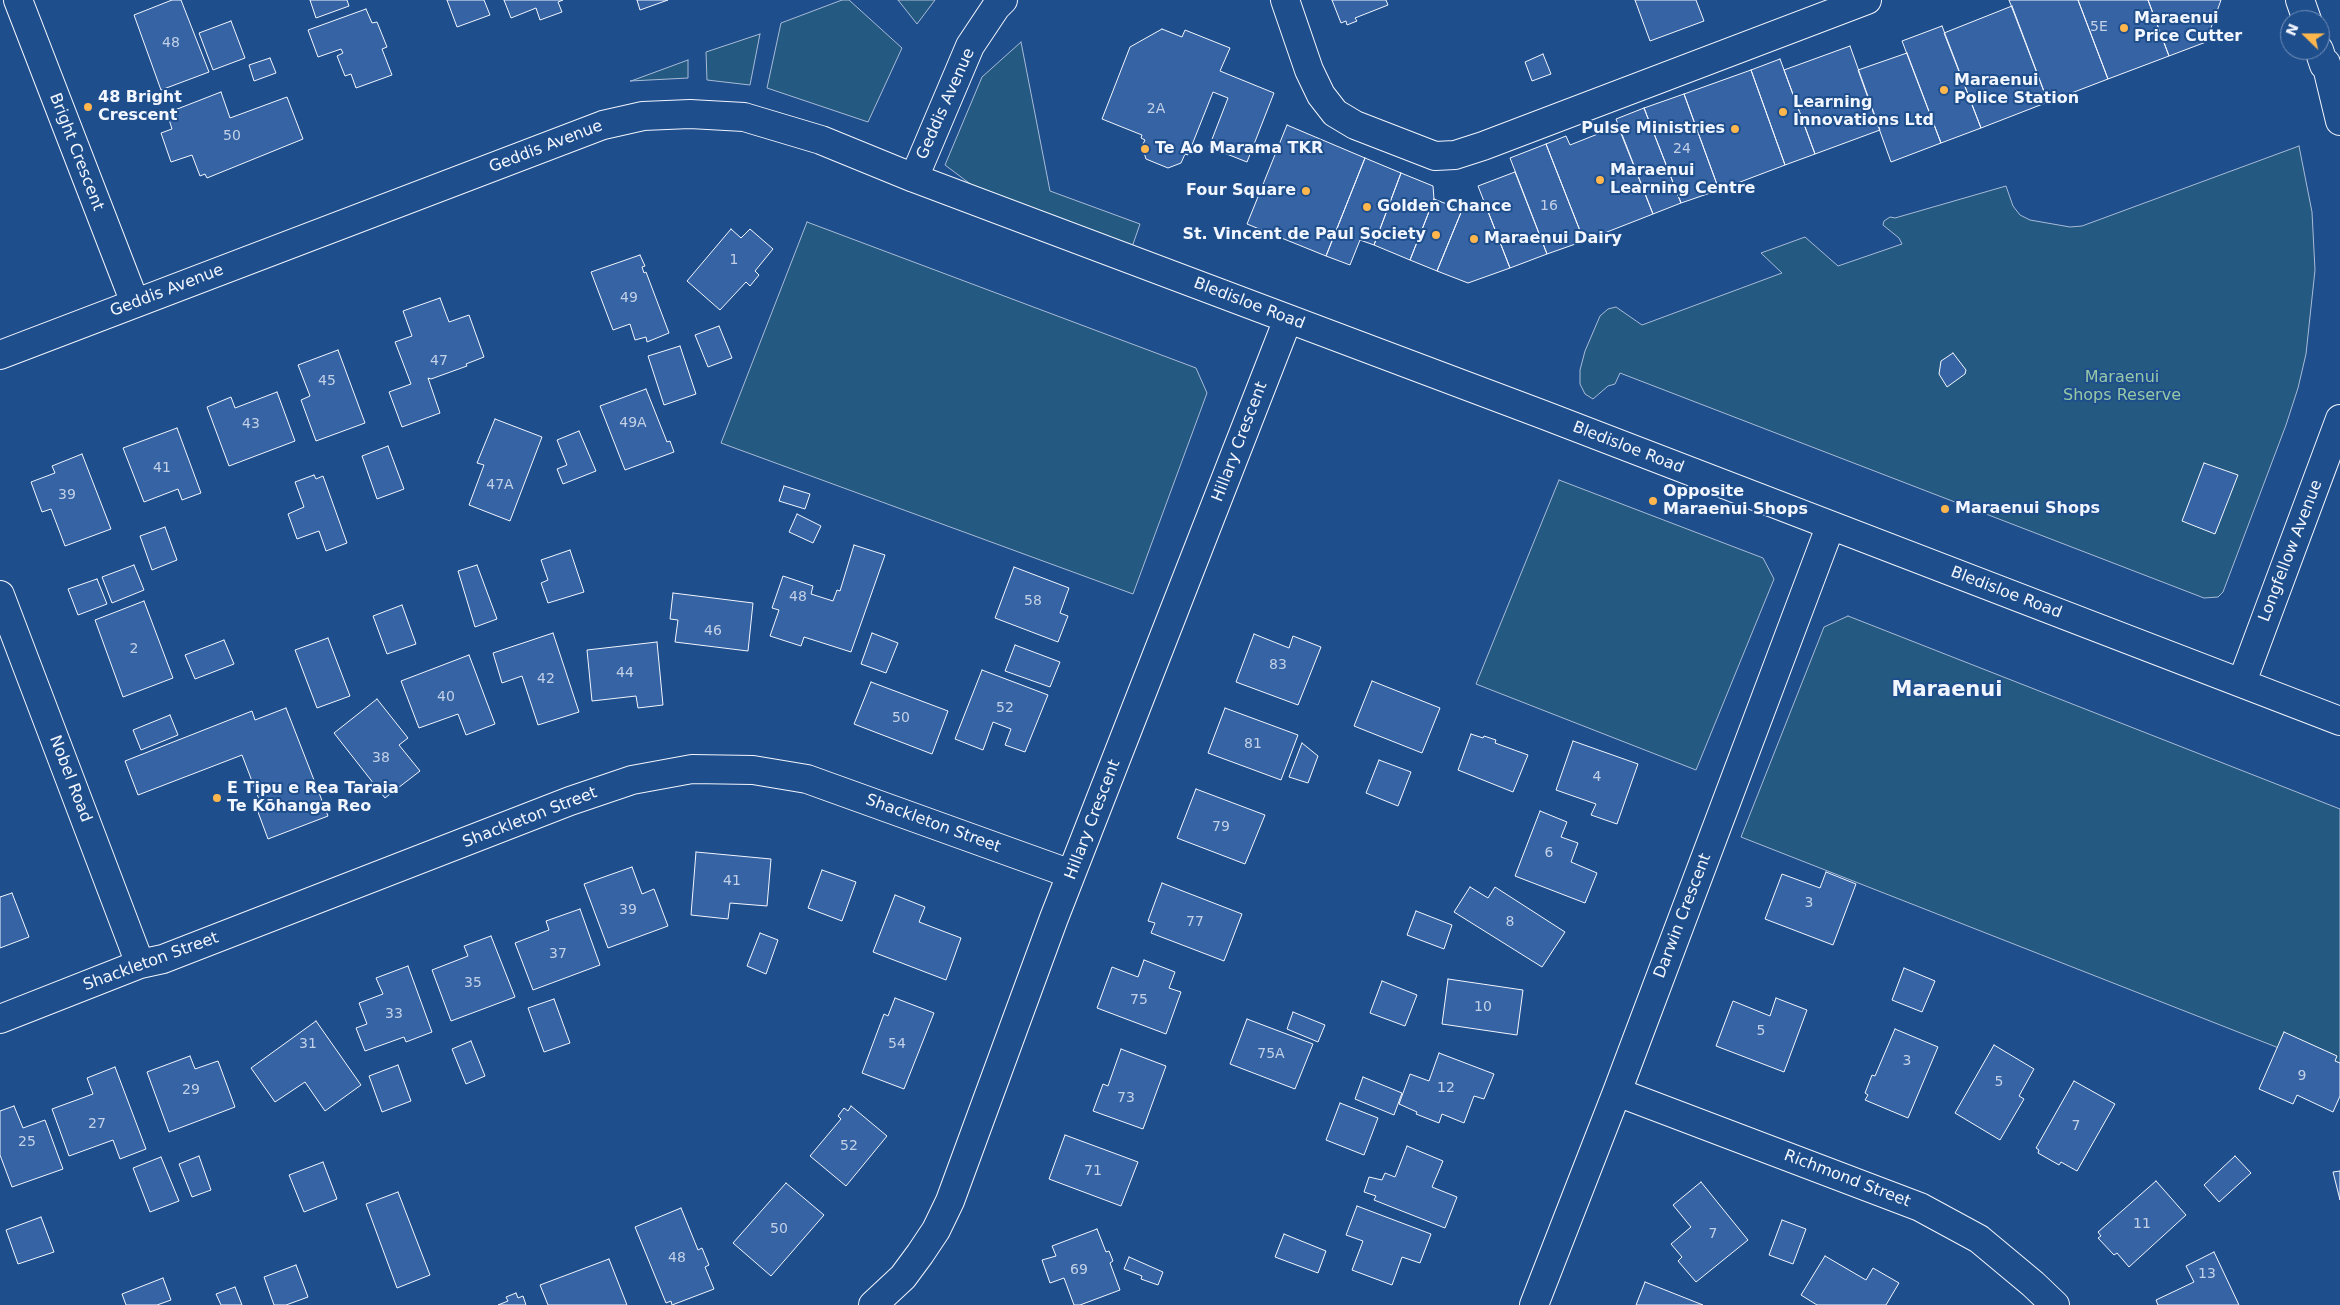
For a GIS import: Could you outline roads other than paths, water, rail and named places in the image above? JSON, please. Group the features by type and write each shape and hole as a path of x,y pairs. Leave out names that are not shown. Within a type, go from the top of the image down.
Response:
{"street":[{"name":"Bright Crescent","path":"18,0 135,303"},
{"name":"Geddis Avenue","path":"0,355 510,159 603,125 643,116 690,114 744,117 822,140 914,178 970,46 996,7 1003,0"},
{"path":"1285,0 1309,70 1322,95 1335,113 1355,125 1435,156 1455,155 1484,146 1868,0"},
{"path":"2322,60 2324,65 2326,63 2339,116"},
{"name":"Bledisloe Road","path":"914,178 2242,682 2340,721"},
{"name":"Hillary Crescent","path":"873,1305 903,1277 936,1230 950,1201 1072,874 1288,319"},
{"name":"Longfellow Avenue","path":"2242,682 2340,420"},
{"name":"Darwin Crescent","path":"1534,1305 1617,1092 1830,527"},
{"name":"Nobel Road","path":"0,595 140,964"},
{"name":"Shackleton Street","path":"0,1018 140,964 163,959 570,802 632,780 692,769 753,770 807,779 1072,874"},
{"name":"Richmond Street","path":"1617,1092 1920,1207 1979,1239 2055,1305"}],"place":[{"name":"Maraenui Price Cutter","path":"2124,28"},
{"name":"Maraenui Police Station","path":"1944,90"},
{"name":"48 Bright Crescent","path":"88,107"},
{"name":"Learning Innovations Ltd","path":"1783,112"},
{"name":"Pulse Ministries","path":"1735,129"},
{"name":"Te Ao Marama TKR","path":"1145,149"},
{"name":"Maraenui Learning Centre","path":"1600,180"},
{"name":"Four Square","path":"1306,191"},
{"name":"Golden Chance","path":"1367,207"},
{"name":"St. Vincent de Paul Society","path":"1436,235"},
{"name":"Maraenui Dairy","path":"1474,239"},
{"name":"Opposite Maraenui Shops","path":"1653,501"},
{"name":"Maraenui Shops","path":"1945,509"},
{"name":"E Tipu e Rea Taraia Te Kōhanga Reo","path":"217,798"}],"district":[{"name":"Maraenui","path":"1947,691"}],"park label":[{"name":"Maraenui Shops Reserve","path":"2122,387"}]}
